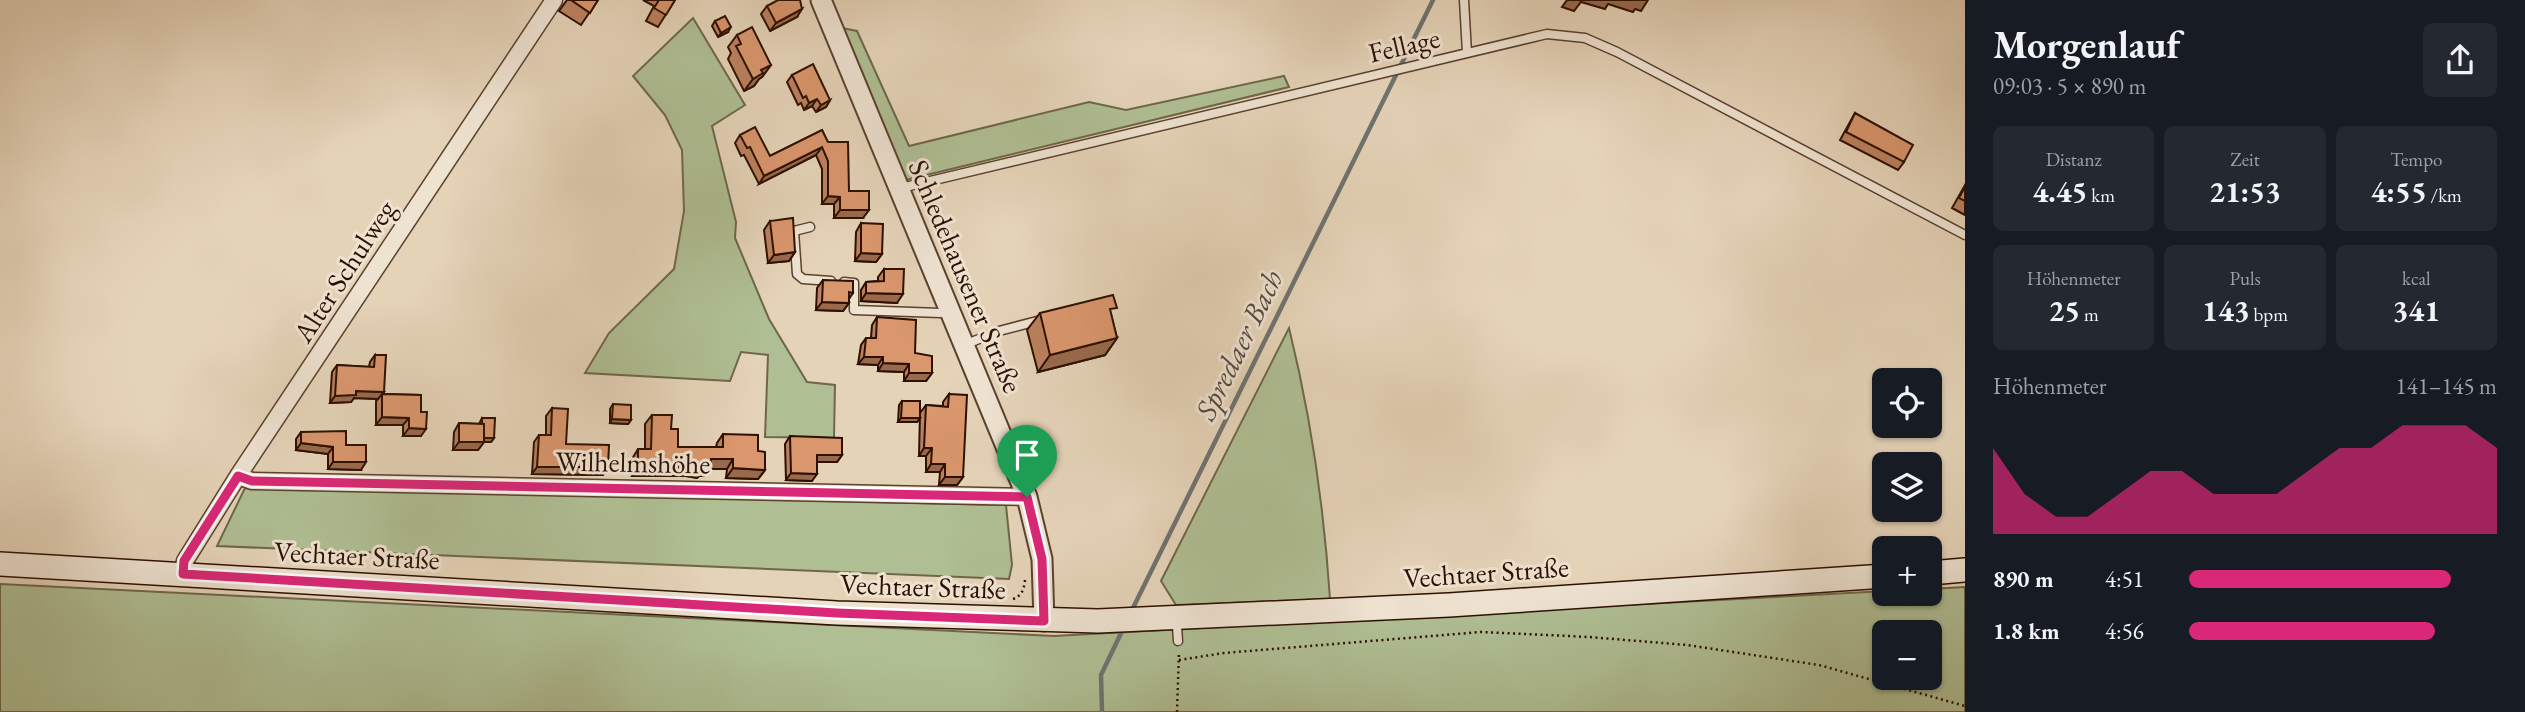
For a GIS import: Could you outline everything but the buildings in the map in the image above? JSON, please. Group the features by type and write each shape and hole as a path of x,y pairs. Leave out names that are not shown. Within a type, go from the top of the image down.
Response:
{"main road":[{"name":"Vechtaer Straße","path":"0,564 837,613 1044,621 1167,622 1872,577"},
{"path":"1942,572 1965,570"}],"street":[{"name":"Alter Schulweg","path":"183,574 184,561 238,476 554,0"},
{"name":"Schledehausener Straße","path":"821,0 895,190 950,310 1027,497 1042,559 1044,621"},
{"name":"Wilhelmshöhe","path":"238,476 252,481 1027,497"}],"lane":[{"path":"1464,0 1466,53"},
{"name":"Fellage","path":"895,190 1547,34 1585,38 1641,64 1965,235"},
{"path":"810,227 794,231 797,274 803,279 854,283 854,310 941,313 950,310"},
{"path":"964,345 999,331 1051,317"},
{"path":"1167,622 1178,641"}],"path":[{"path":"1179,660 1224,653 1481,632 1589,636 1688,645 1819,665 1965,706"},
{"path":"1177,712 1178,641"}],"green space":[{"path":"693,18 745,105 712,126 736,222 735,238 769,319 807,382 835,385 834,438 765,437 768,355 741,352 730,381 585,373 609,333 674,269 684,211 682,150 665,115 633,76"},
{"path":"842,28 857,31 909,146 1089,102 1126,110 1284,76 1289,87 906,180"},
{"path":"1289,328 1316,462 1330,599 1176,605 1161,581"},
{"path":"245,488 1006,505 1012,565 1009,579 217,546"},
{"path":"0,584 1054,636 1872,592 1872,606 1942,606 1942,588 1965,587 1965,712 0,712"}],"waterway":[{"name":"Spredaer Bach","path":"1131,612 1433,0"},
{"name":"Spredaer Bach","path":"1102,712 1101,675 1123,629"}],"route":[{"path":"238,476 252,481 1027,497 1042,559 1044,621 837,613 183,574 184,561 238,476"}]}
